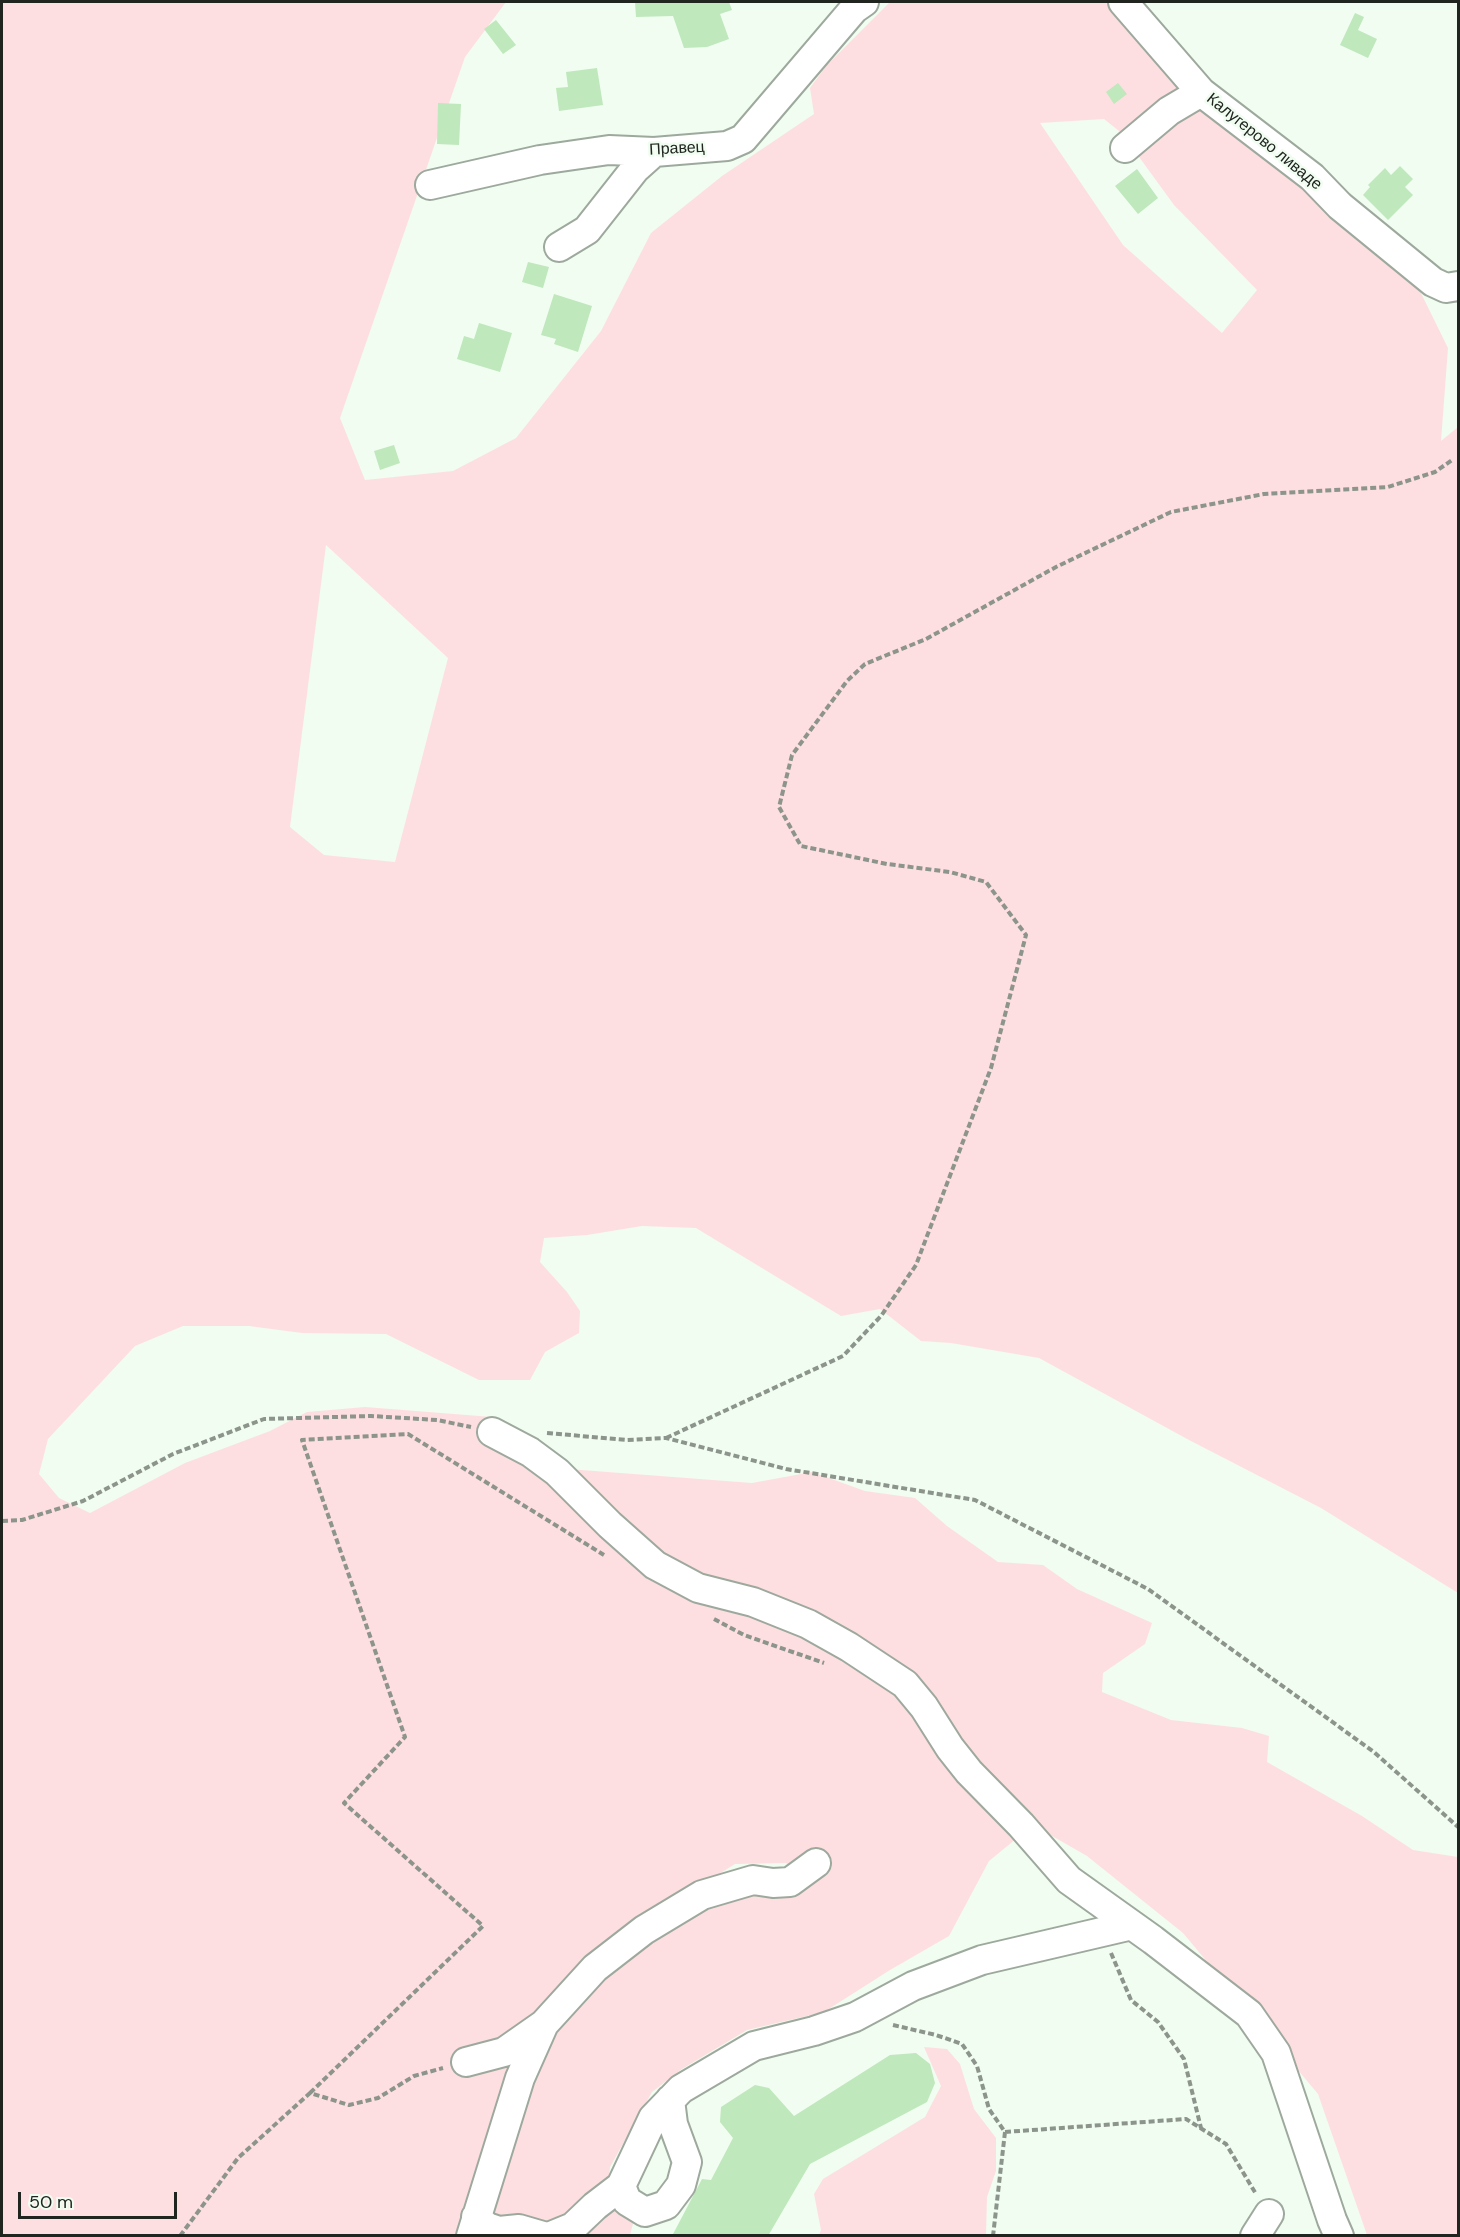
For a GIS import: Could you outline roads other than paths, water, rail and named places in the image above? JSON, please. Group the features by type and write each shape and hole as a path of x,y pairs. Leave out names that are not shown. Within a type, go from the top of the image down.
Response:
{"street":[{"path":"1123,2 1201,92"},
{"name":"Правец","path":"430,185 540,160 586,153 609,150 654,152 727,146 743,140 854,4"},
{"name":"Калугерово ливаде","path":"1125,148 1169,111 1201,92 1312,177 1340,206 1432,282 1446,288 1458,286"},
{"path":"559,247 587,230 635,169 654,152"},
{"path":"492,1432 530,1452 557,1472 654,1565 698,1588 753,1602 808,1624 849,1647 905,1684 924,1707 950,1748 969,1772 1070,1880 1249,2014 1276,2053 1339,2235"},
{"path":"466,2062 504,2052 544,2024 595,1968 644,1930 702,1895 753,1880 772,1883 790,1882 816,1863"},
{"path":"551,2235 573,2227 621,2186 653,2118 681,2089 754,2046 814,2031 855,2016 913,1986 982,1960 1132,1925"},
{"path":"543,2235 519,2229 499,2231 473,2226 520,2078 544,2024"},
{"path":"621,2186 627,2201 645,2212 666,2205 681,2185 687,2162 673,2124 670,2100"}]}
